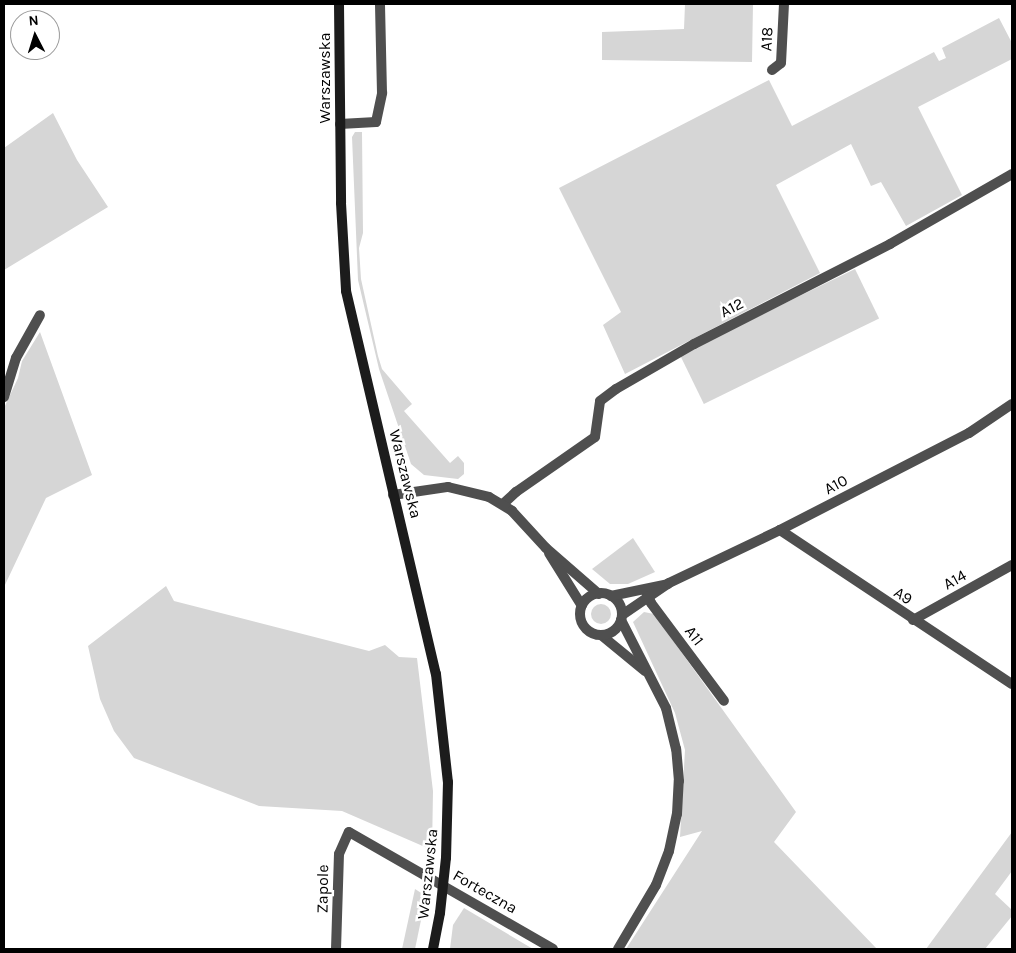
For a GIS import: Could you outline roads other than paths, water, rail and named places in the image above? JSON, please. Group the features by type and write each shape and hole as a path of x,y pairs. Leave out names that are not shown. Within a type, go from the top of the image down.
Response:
{"main road":[{"name":"Warszawska","path":"339,4 342,256 346,291 393,495 415,575 440,698 448,782 446,858 440,912 433,949"}],"street":[{"path":"340,124 376,122 382,93 380,4"},
{"name":"A18","path":"772,70 781,63 784,4"},
{"name":"A12","path":"503,504 516,492 595,437 600,401 616,389 694,344 890,244 1012,174"},
{"path":"4,396 16,358 40,314"},
{"name":"A10","path":"621,618 669,584 780,530 970,433 1012,404"},
{"path":"393,495 448,487 480,494 503,504 546,548 599,594"},
{"name":"A9","path":"780,530 1012,684"},
{"path":"546,548 582,606"},
{"name":"A14","path":"913,620 1012,565"},
{"name":"A10","path":"611,596 644,587 669,584"},
{"name":"A11","path":"644,587 649,599 724,701"},
{"path":"618,949 656,885 677,814 676,749 666,708 621,618 619,604 611,596 599,594 589,598 582,606 580,616 586,628 602,635 648,674"},
{"path":"602,635 614,631 621,618"},
{"name":"Zapole","path":"336,949 339,854 349,832"},
{"name":"Forteczna","path":"349,832 553,949"}]}
